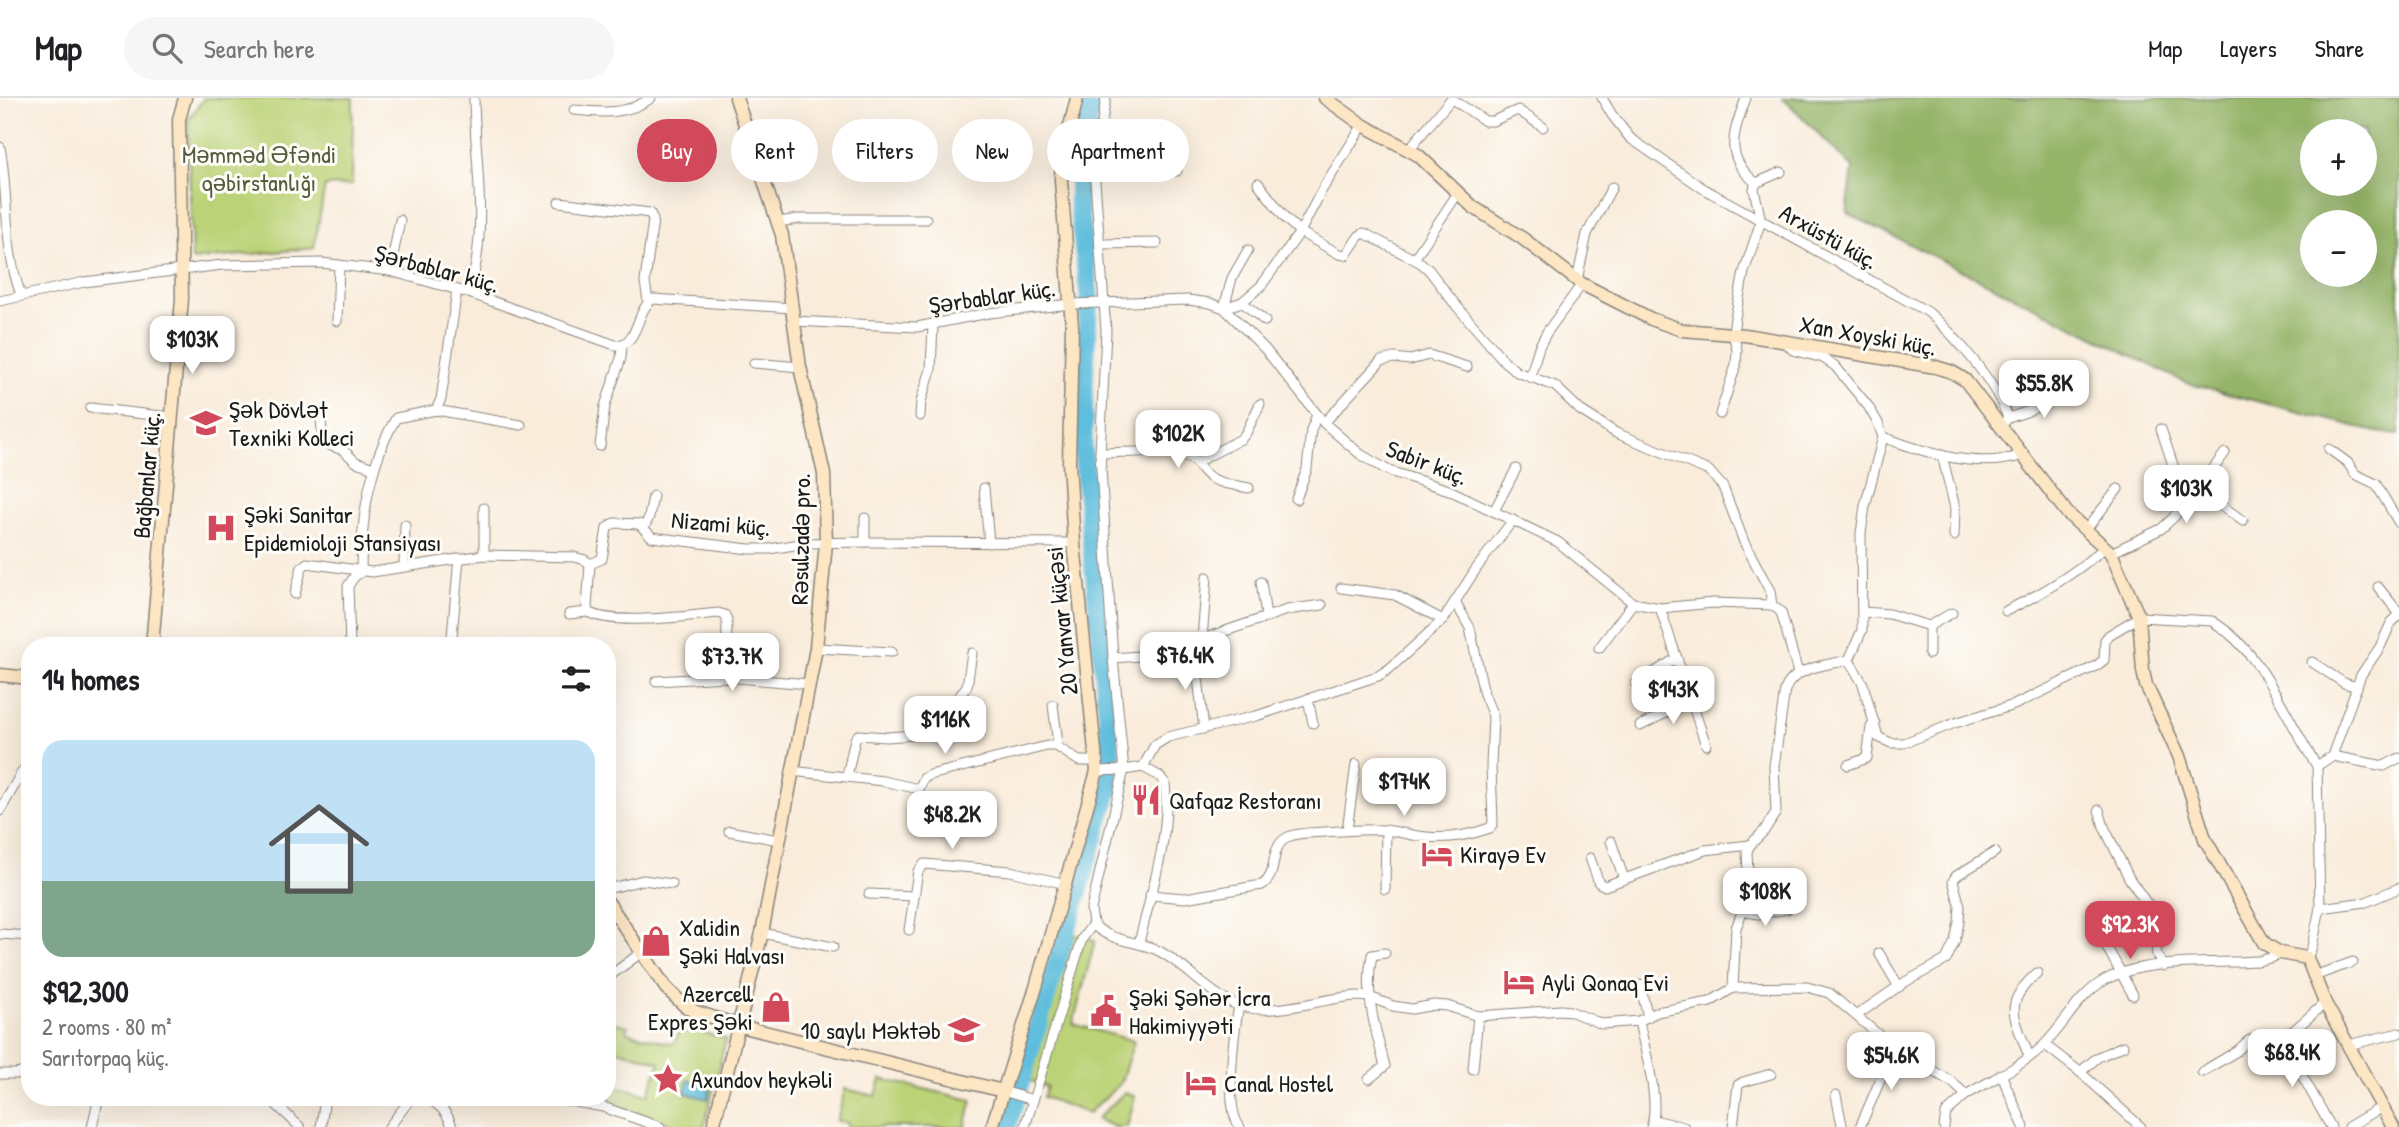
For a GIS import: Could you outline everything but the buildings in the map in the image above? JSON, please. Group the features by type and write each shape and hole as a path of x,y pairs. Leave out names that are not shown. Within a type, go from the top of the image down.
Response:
{"street":[{"name":"Bağbanlar küç.","path":"153,637 182,299 179,119 185,98"},
{"path":"469,293 475,274 480,233 474,98"},
{"path":"574,110 605,114 625,111 640,106 651,98"},
{"name":"Rəsulzadə pro.","path":"713,1127 762,933 816,648 826,543 824,474 800,367 785,250 736,98"},
{"name":"20 Yanvar küçəsi","path":"992,1127 1007,1092 1097,766 1074,543 1068,450 1071,304 1061,180 1062,159 1077,98"},
{"path":"1102,119 1106,98"},
{"path":"1409,149 1452,98 1485,121 1493,121 1518,110 1543,127"},
{"name":"Arxüstü küç.","path":"1602,98 1618,124 1647,151 1704,189 1928,312 1945,326 1997,393 2004,423"},
{"path":"1746,98 1732,143 1742,172 1756,183"},
{"name":"Xan Xoyski küç.","path":"1330,100 1363,125 1409,149 1492,221 1522,238 1579,282 1651,319 1682,330 1733,333 1936,367 1965,380 2004,423 2023,455 2068,514 2108,550 2139,617 2146,685 2179,756 2205,839 2258,935 2270,949 2280,953"},
{"path":"1104,302 1188,300 1224,308 1242,302 1261,286 1300,232 1323,188 1363,125"},
{"path":"0,147 5,178 3,221 21,295"},
{"path":"1720,414 1736,365 1737,350 1733,333 1744,272 1761,221 1754,189 1756,183 1781,172"},
{"path":"1025,1127 1029,1098 1082,939 1093,924 1091,909 1124,770 1100,453 1106,331 1094,182"},
{"path":"1258,183 1286,219 1300,232 1342,256 1346,255 1364,233 1413,259 1429,270 1454,303 1505,362 1517,372 1555,386 1580,410 1616,433 1709,471 1717,477 1728,498 1744,542 1770,591 1772,605 1781,612 1798,673"},
{"path":"1530,377 1539,347 1579,282 1587,234 1612,187"},
{"path":"1413,259 1458,193"},
{"path":"559,202 650,213 653,220 645,282 649,301 642,309 630,340 622,345 621,358 605,406 600,446"},
{"path":"778,222 799,219 926,219"},
{"path":"390,271 400,220"},
{"path":"1100,244 1157,243"},
{"path":"1224,308 1232,278 1248,250"},
{"name":"Şərbablar küç.","path":"0,301 84,282 182,270 260,263 340,264 390,271 469,293 607,343 622,345"},
{"path":"337,321 340,264"},
{"path":"436,410 441,399 457,290"},
{"name":"Şərbablar küç.","path":"649,301 664,298 897,327 933,325 989,313 1104,302"},
{"path":"1242,302 1265,321"},
{"name":"Sabir küç.","path":"1224,308 1265,349 1324,423 1375,464 1449,490 1548,536 1575,554 1633,603 1660,608 1713,603 1772,605"},
{"path":"920,416 921,401 931,370 933,325"},
{"path":"1785,342 1793,351 1823,358 1835,366 1868,406 1884,437 1865,506 1861,533 1862,630 1849,660"},
{"path":"1324,423 1381,361 1394,358 1410,360 1430,355 1467,367"},
{"path":"754,363 800,367"},
{"path":"2004,423 2066,390"},
{"path":"1197,462 1241,439 1260,404"},
{"path":"90,408 172,417"},
{"path":"350,637 348,586 361,572 369,482 396,418 436,410 521,425"},
{"path":"1296,499 1307,469 1311,430 1317,415"},
{"path":"321,419 323,443 343,450 356,462 374,468"},
{"path":"2161,429 2180,486 2188,495 2222,506 2243,521"},
{"path":"1884,437 1917,450 1942,455 1993,460 2023,455"},
{"path":"2329,449 2348,463 2355,474 2376,484 2399,523"},
{"path":"1100,453 1161,452 1185,456 1197,462 1204,473 1215,481 1249,488"},
{"path":"2006,611 2060,583 2108,550 2161,529 2174,517 2188,495 2198,489 2225,453"},
{"path":"1942,455 1955,508 1954,536"},
{"path":"1494,511 1516,469"},
{"path":"984,488 989,543"},
{"path":"2085,531 2118,489"},
{"path":"644,528 653,496"},
{"path":"484,508 484,555"},
{"path":"865,518 865,542"},
{"path":"1143,767 1154,745 1160,741 1256,716 1378,676 1390,668 1443,620 1476,569 1513,520"},
{"name":"Nizami küç.","path":"590,564 602,559 610,524 639,524 652,537 749,549 865,542 1074,543"},
{"path":"404,566 405,525"},
{"path":"295,594 302,567 307,563 361,572 484,555 574,557 590,564 588,612"},
{"path":"452,636 459,558"},
{"path":"1205,729 1195,652 1202,639 1207,577"},
{"path":"1261,582 1266,616"},
{"path":"2318,766 2332,756 2361,674 2399,614 2378,587"},
{"path":"1341,588 1395,595 1443,620"},
{"path":"1150,895 1185,898 1262,885 1269,880 1272,873 1274,854 1289,836 1386,830 1439,838 1490,828 1493,823 1490,766 1493,716 1484,694 1470,628 1456,603"},
{"path":"1599,648 1633,603"},
{"path":"1202,639 1287,610 1322,605"},
{"path":"1660,608 1706,744"},
{"path":"569,614 588,612 604,618 668,618 718,613 725,615 726,677"},
{"path":"1863,612 1889,614 1929,626 1952,613"},
{"path":"1849,660 1863,684 1878,737 1891,744 1904,743 1955,723 2014,705 2096,666 2104,660 2105,640 2109,635 2139,617 2204,619 2221,626 2245,650 2277,692 2304,747 2318,766 2320,908 2307,958 2325,1003 2393,1127"},
{"path":"1929,626 1929,654"},
{"path":"816,648 892,652"},
{"path":"1114,657 1195,652"},
{"path":"847,776 855,738 858,735 887,737 956,732 959,729 956,701 967,686 972,653"},
{"path":"1636,684 1677,658"},
{"path":"1733,988 1736,928 1749,893 1747,852 1776,812 1774,766 1779,721 1788,682 1798,673 1849,660"},
{"path":"2312,662 2344,683 2357,687"},
{"path":"0,675 21,677"},
{"path":"656,681 726,677 809,684"},
{"path":"1308,699 1313,723"},
{"path":"1640,726 1691,700"},
{"path":"1053,705 1056,746"},
{"path":"1848,765 1867,758 1871,727 1875,723"},
{"path":"791,771 847,776 919,789 930,775 1047,746 1056,746 1079,761 1097,766 1124,770 1143,767 1159,776 1165,783 1166,790 1165,834 1139,943"},
{"path":"2332,756 2384,766 2399,758"},
{"path":"1348,831 1356,764"},
{"path":"0,811 21,774"},
{"path":"2099,810 2104,827 2129,878 2152,911 2158,955 2164,966"},
{"path":"1385,889 1386,830"},
{"path":"729,831 779,840"},
{"path":"1611,841 1624,879"},
{"path":"1590,858 1599,883 1605,886 1705,850 1750,845"},
{"path":"1857,1015 1946,960 1955,941 1959,922 1960,906 1953,881 1956,876 1995,852"},
{"path":"909,930 918,871 924,864 1010,871 1066,884"},
{"path":"616,887 643,880 672,884"},
{"path":"2320,908 2366,902 2399,888"},
{"path":"869,894 914,896"},
{"path":"1743,911 1758,914 1787,909"},
{"path":"616,914 666,988 685,1006 711,1018 1029,1098"},
{"path":"1093,924 1107,935 1139,943 1169,956 1224,999 1238,1006 1269,1009 1338,996 1369,997 1393,1006 1412,1009 1434,1005 1447,1006 1478,1016 1570,1011 1602,1024 1643,1019 1674,1008 1710,1002 1733,988 1807,987 1829,993 1894,1048 1952,1083 1966,1095"},
{"path":"762,933 833,947"},
{"path":"0,934 21,935"},
{"path":"2103,940 2133,995"},
{"path":"616,971 642,952"},
{"path":"1369,1079 1385,1066 1369,997 1372,955 1385,953"},
{"path":"1880,953 1899,987"},
{"path":"1944,1127 1946,1113 1966,1095 2045,1045 2089,992 2104,981 2120,974 2164,966 2258,961 2280,953 2307,958"},
{"path":"2314,976 2353,962"},
{"path":"2029,1057 2013,1002 2022,986 2037,973"},
{"path":"1640,985 1653,1123 1684,1127"},
{"path":"2202,1072 2259,1036 2280,1036 2293,1031 2325,1003"},
{"path":"1235,1125 1232,1104 1233,1044 1238,1006"},
{"path":"1473,1069 1478,1016"},
{"path":"2348,1045 2399,1033"},
{"path":"2280,1036 2331,1127"},
{"path":"2045,1045 2080,1072 2141,1127"},
{"path":"2080,1072 2098,1057 2123,1046"},
{"path":"1836,1095 1840,1126 1860,1127 1894,1048"},
{"path":"0,1074 21,1073"},
{"path":"1733,1127 1738,1085 1771,1074"},
{"path":"2001,1074 2024,1127"},
{"path":"92,1127 97,1106"},
{"path":"278,1106 300,1127"},
{"path":"321,1127 324,1106"},
{"path":"389,1127 405,1106"},
{"path":"440,1106 448,1115 452,1127"},
{"path":"598,1106 660,1127"},
{"path":"2348,1127 2382,1107"}],"green space":[{"name":"Məmməd Əfəndi qəbirstanlığı","path":"204,98 353,98 352,185 325,186 314,248 192,260 188,120"},
{"path":"1783,98 2399,98 2399,435 2377,432 2186,383 1847,213 1853,168"},
{"path":"1070,933 1095,941 1073,1024 1134,1041 1120,1084 1088,1113 1043,1097 1047,1087 1025,1079"},
{"path":"616,1023 628,1026 627,1032 673,1044 682,1027 726,1039 704,1127 681,1127 610,1106 616,1106 616,1086 648,1095 660,1062 616,1050"},
{"path":"881,1079 972,1100 965,1127 847,1127 848,1123 837,1121 845,1089 876,1096"},
{"path":"1125,1092 1135,1096 1127,1127 1114,1127 1097,1119"}],"water":[{"path":"688,1080 711,1085 708,1099 685,1093"}],"waterway":[{"path":"1007,1127 1109,790 1110,740 1083,452 1089,296 1078,202 1079,175 1092,98"}],"place":[{"name":"Şək Dövlət Texniki Kolleci","path":"206,423"},
{"name":"Şəki Sanitar Epidemioloji Stansiyası","path":"221,528"},
{"name":"Qafqaz Restoranı","path":"1146,800"},
{"name":"Kirayə Ev","path":"1437,854"},
{"name":"Xalidin Şəki Halvası","path":"656,941"},
{"name":"Ayli Qonaq Evi","path":"1519,982"},
{"name":"Azercell Expres Şəki","path":"776,1007"},
{"name":"Şəki Şəhər İcra Hakimiyyəti","path":"1106,1011"},
{"name":"10 saylı Məktəb","path":"964,1030"},
{"name":"Axundov heykəli","path":"668,1079"},
{"name":"Canal Hostel","path":"1201,1083"}]}
